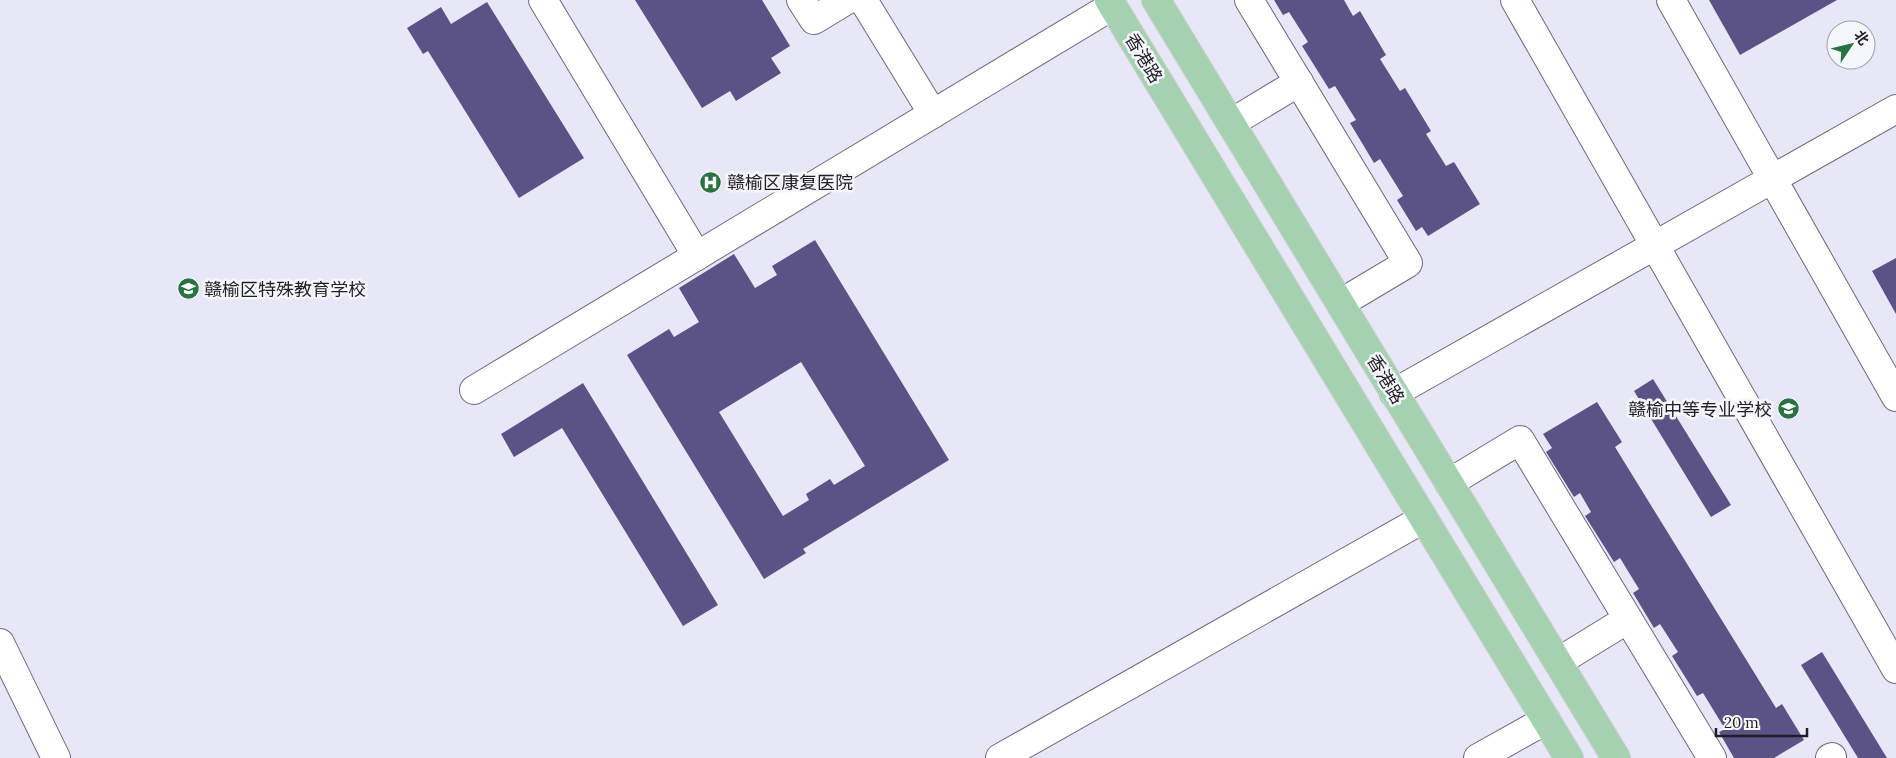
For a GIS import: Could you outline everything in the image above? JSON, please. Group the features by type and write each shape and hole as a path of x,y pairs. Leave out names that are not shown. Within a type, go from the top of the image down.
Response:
{"main road":[{"name":"香港路","path":"1156,0 1616,758"},
{"name":"香港路","path":"1111,3 1569,758"}],"street":[{"path":"543,0 697,256"},
{"path":"801,0 814,20 847,0"},
{"path":"862,0 933,114"},
{"path":"1249,0 1408,263 1340,304"},
{"path":"1515,0 1896,669"},
{"path":"1671,0 1896,397"},
{"path":"474,390 933,114 1111,3"},
{"path":"1231,123 1299,82"},
{"path":"1394,393 1896,109"},
{"path":"1450,483 1520,440 1712,758"},
{"path":"1000,758 1424,519"},
{"path":"1558,662 1628,619"},
{"path":"0,643 56,758"},
{"path":"1478,758 1546,720"}],"building":[{"path":"635,0 762,0 790,46 771,58 781,73 736,101 730,91 702,108"},
{"path":"1274,0 1344,0 1353,16 1360,11 1386,55 1380,59 1400,91 1405,88 1431,131 1426,134 1446,166 1454,162 1480,204 1428,236 1422,227 1416,231 1397,200 1403,196 1380,159 1374,163 1350,123 1356,120 1335,86 1329,89 1302,46 1308,42 1289,12 1283,15"},
{"path":"1709,0 1837,0 1740,55"},
{"path":"487,2 584,158 519,198 428,51 423,54 407,28 441,7 451,24"},
{"path":"815,240 949,460 803,549 806,553 764,579 627,355 669,329 674,337 699,322 679,288 734,254 755,288 777,275 772,266","holes":["801,362 865,466 834,485 830,479 806,494 809,500 783,516 719,412"]},
{"path":"1896,258 1896,314 1872,271"},
{"path":"1653,379 1731,505 1711,517 1634,391"},
{"path":"583,383 718,605 683,626 562,428 514,457 501,434"},
{"path":"1597,402 1622,442 1615,447 1776,708 1782,704 1804,740 1774,758 1734,758 1719,732 1725,729 1703,693 1697,696 1672,656 1678,652 1660,624 1654,628 1633,593 1639,589 1620,558 1614,562 1585,516 1591,512 1580,493 1574,497 1546,452 1552,448 1543,434"},
{"path":"1822,652 1887,758 1858,758 1801,665"}],"place":[{"name":"赣榆区康复医院","path":"711,182"},
{"name":"赣榆区特殊教育学校","path":"188,289"},
{"name":"赣榆中等专业学校","path":"1788,409"}]}
